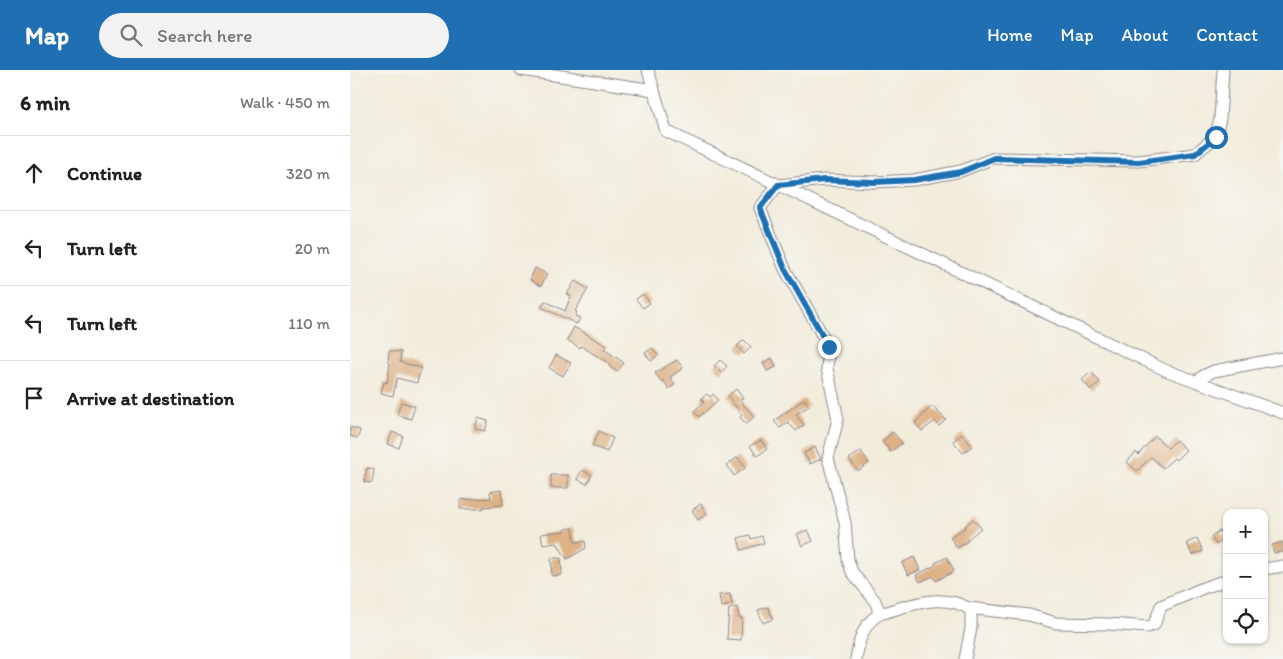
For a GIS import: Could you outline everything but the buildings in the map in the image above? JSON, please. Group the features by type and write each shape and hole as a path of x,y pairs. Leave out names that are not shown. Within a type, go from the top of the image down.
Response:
{"street":[{"path":"521,70 654,90"},
{"path":"648,70 666,131 1165,370 1283,413"},
{"path":"878,615 878,608 852,572 848,560 845,522 828,458 838,420 827,368 829,347 785,269 760,208 778,185 824,180 874,182 914,180 961,172 994,158 1139,162 1195,154 1216,137 1220,119 1223,70"},
{"path":"1198,382 1203,376 1214,371 1283,358"},
{"path":"1268,568 1283,566"},
{"path":"856,659 860,637 878,615 925,602 940,600 962,604 969,608 1029,614 1056,623 1147,627 1154,625 1161,606 1202,588 1223,581"},
{"path":"965,659 971,628 971,610 969,608"}],"route":[{"path":"829,347 785,269 760,208 778,185 824,180 874,182 914,180 961,172 994,158 1139,162 1195,154 1216,137"}]}
